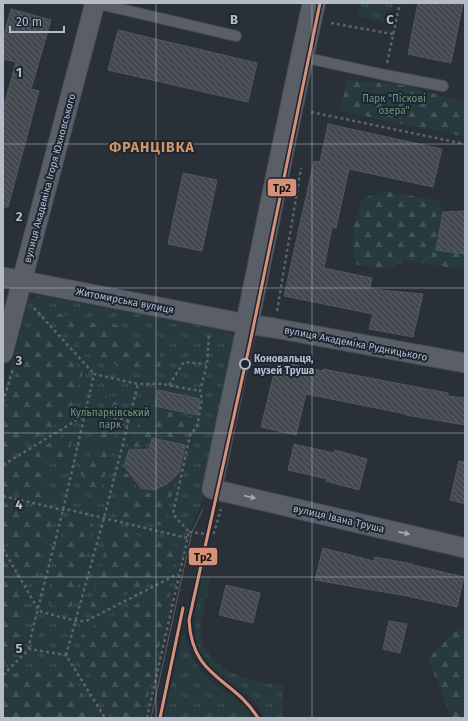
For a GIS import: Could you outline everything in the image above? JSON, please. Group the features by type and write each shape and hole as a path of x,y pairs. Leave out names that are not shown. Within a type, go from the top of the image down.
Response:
{"street":[{"name":"вулиця Академіка Ігоря Юхновського","path":"3,353 95,3"},
{"path":"247,324 314,3"},
{"name":"Житомирська вулиця","path":"3,277 247,324"},
{"name":"вулиця Академіка Рудницького","path":"247,324 465,364"},
{"name":"вулиця Івана Труша","path":"247,324 212,489 465,548"}],"lane":[{"path":"95,3 236,36"},
{"path":"302,57 443,86"}],"path":[{"path":"385,75 400,3"},
{"path":"331,23 393,34"},
{"path":"310,112 465,144"},
{"path":"280,294 301,165"},
{"path":"31,304 94,374 138,384 162,384 200,391"},
{"path":"147,718 189,532 173,514 190,435 197,427 202,399 200,391 206,364 212,317"},
{"path":"169,385 184,362 206,364"},
{"path":"3,675 30,650 30,640 94,374"},
{"path":"105,718 66,655 104,518 138,384"},
{"path":"3,465 85,415 93,413 129,420"},
{"path":"3,496 62,510 70,510 187,538"},
{"path":"3,549 38,608 42,612 76,621 86,621 179,574"},
{"path":"30,650 66,655"}],"green space":[{"path":"360,3 394,3 392,11 385,10 383,22 357,16"},
{"name":"Парк \"Піскові озера\"","path":"347,80 397,84 465,102 465,137 376,119 340,109"},
{"path":"386,191 439,201 445,217 465,249 465,270 405,260 391,269 357,265 353,255 354,223 363,198"},
{"name":"Кульпарківський парк","path":"38,296 223,329 233,336 235,343 205,491 189,533 171,606 147,718 3,718 3,395 29,301"},
{"path":"46,312 73,316 96,324 112,323 119,326 123,339 147,337 160,357 161,373 119,367 109,360 96,362"},
{"path":"33,316 83,372 70,416 3,457 3,422"},
{"path":"125,389 120,410 101,403 106,395 116,397"},
{"path":"149,403 162,411 191,416 193,423 187,426 184,437 173,439 154,433 144,446 137,449 132,444 144,406"},
{"path":"104,426 116,431 97,506 80,472 95,449"},
{"path":"74,432 68,458 47,458 45,463 47,496 40,500 3,491 3,474 14,463 65,434"},
{"path":"124,474 128,474 139,491 154,494 176,478 167,515 177,523 176,529 115,515"},
{"path":"3,503 53,515 35,586 3,536"},
{"path":"73,517 93,524 71,609 51,605 47,601 67,526"},
{"path":"111,528 178,546 172,571 93,611 90,605"},
{"path":"3,559 26,601 16,653 3,665"},
{"path":"202,577 211,578 204,608 201,632 206,650 213,660 234,674 260,682 283,685 283,718 264,718 258,707 250,698 216,671 205,659 199,648 195,624"},
{"path":"170,586 169,604 143,718 113,718 80,655 81,637 87,630"},
{"path":"457,628 465,631 465,718 452,718 428,659"},
{"path":"182,636 185,636 189,650 203,673 213,683 239,702 252,718 164,718"},
{"path":"60,668 69,671 97,718 3,718 3,685 18,671"}],"building":[{"path":"418,3 463,3 451,63 408,54"},
{"path":"11,9 51,20 31,89 39,91 8,207 3,207 3,109 16,62 3,59 3,38"},
{"path":"118,30 257,63 248,102 108,70"},
{"path":"328,124 442,149 433,187 349,169 336,228 332,227 324,268 372,278 370,289 423,294 413,337 369,329 373,314 284,296 314,161 320,162"},
{"path":"183,173 217,180 202,251 168,244"},
{"path":"465,211 465,254 436,250 443,212"},
{"path":"277,361 323,371 323,369 448,393 448,396 465,398 465,425 406,415 306,394 296,435 261,427"},
{"path":"158,390 200,399 197,415 155,406"},
{"path":"152,438 185,445 179,473 168,483 155,490 141,488 124,466 129,450 150,449"},
{"path":"294,444 334,453 335,450 367,459 359,490 326,481 327,479 288,470"},
{"path":"459,461 465,462 465,504 450,500"},
{"path":"323,548 374,561 375,557 413,564 464,577 457,607 407,596 315,580"},
{"path":"226,585 260,593 253,623 219,615"},
{"path":"389,621 407,624 400,653 383,649"}],"tram line":[{"path":"151,718 192,532 203,509"}],"transit line":[{"name":"Тр2","path":"258,718 248,704 215,676 206,666 198,654 192,639 189,620 250,343 320,3"},
{"name":"Тр2","path":"160,718 183,608"}],"place":[{"name":"Коновальця, музей Труша","path":"245,364"}],"district":[{"name":"ФРАНЦІВКА","path":"152,147"}]}
